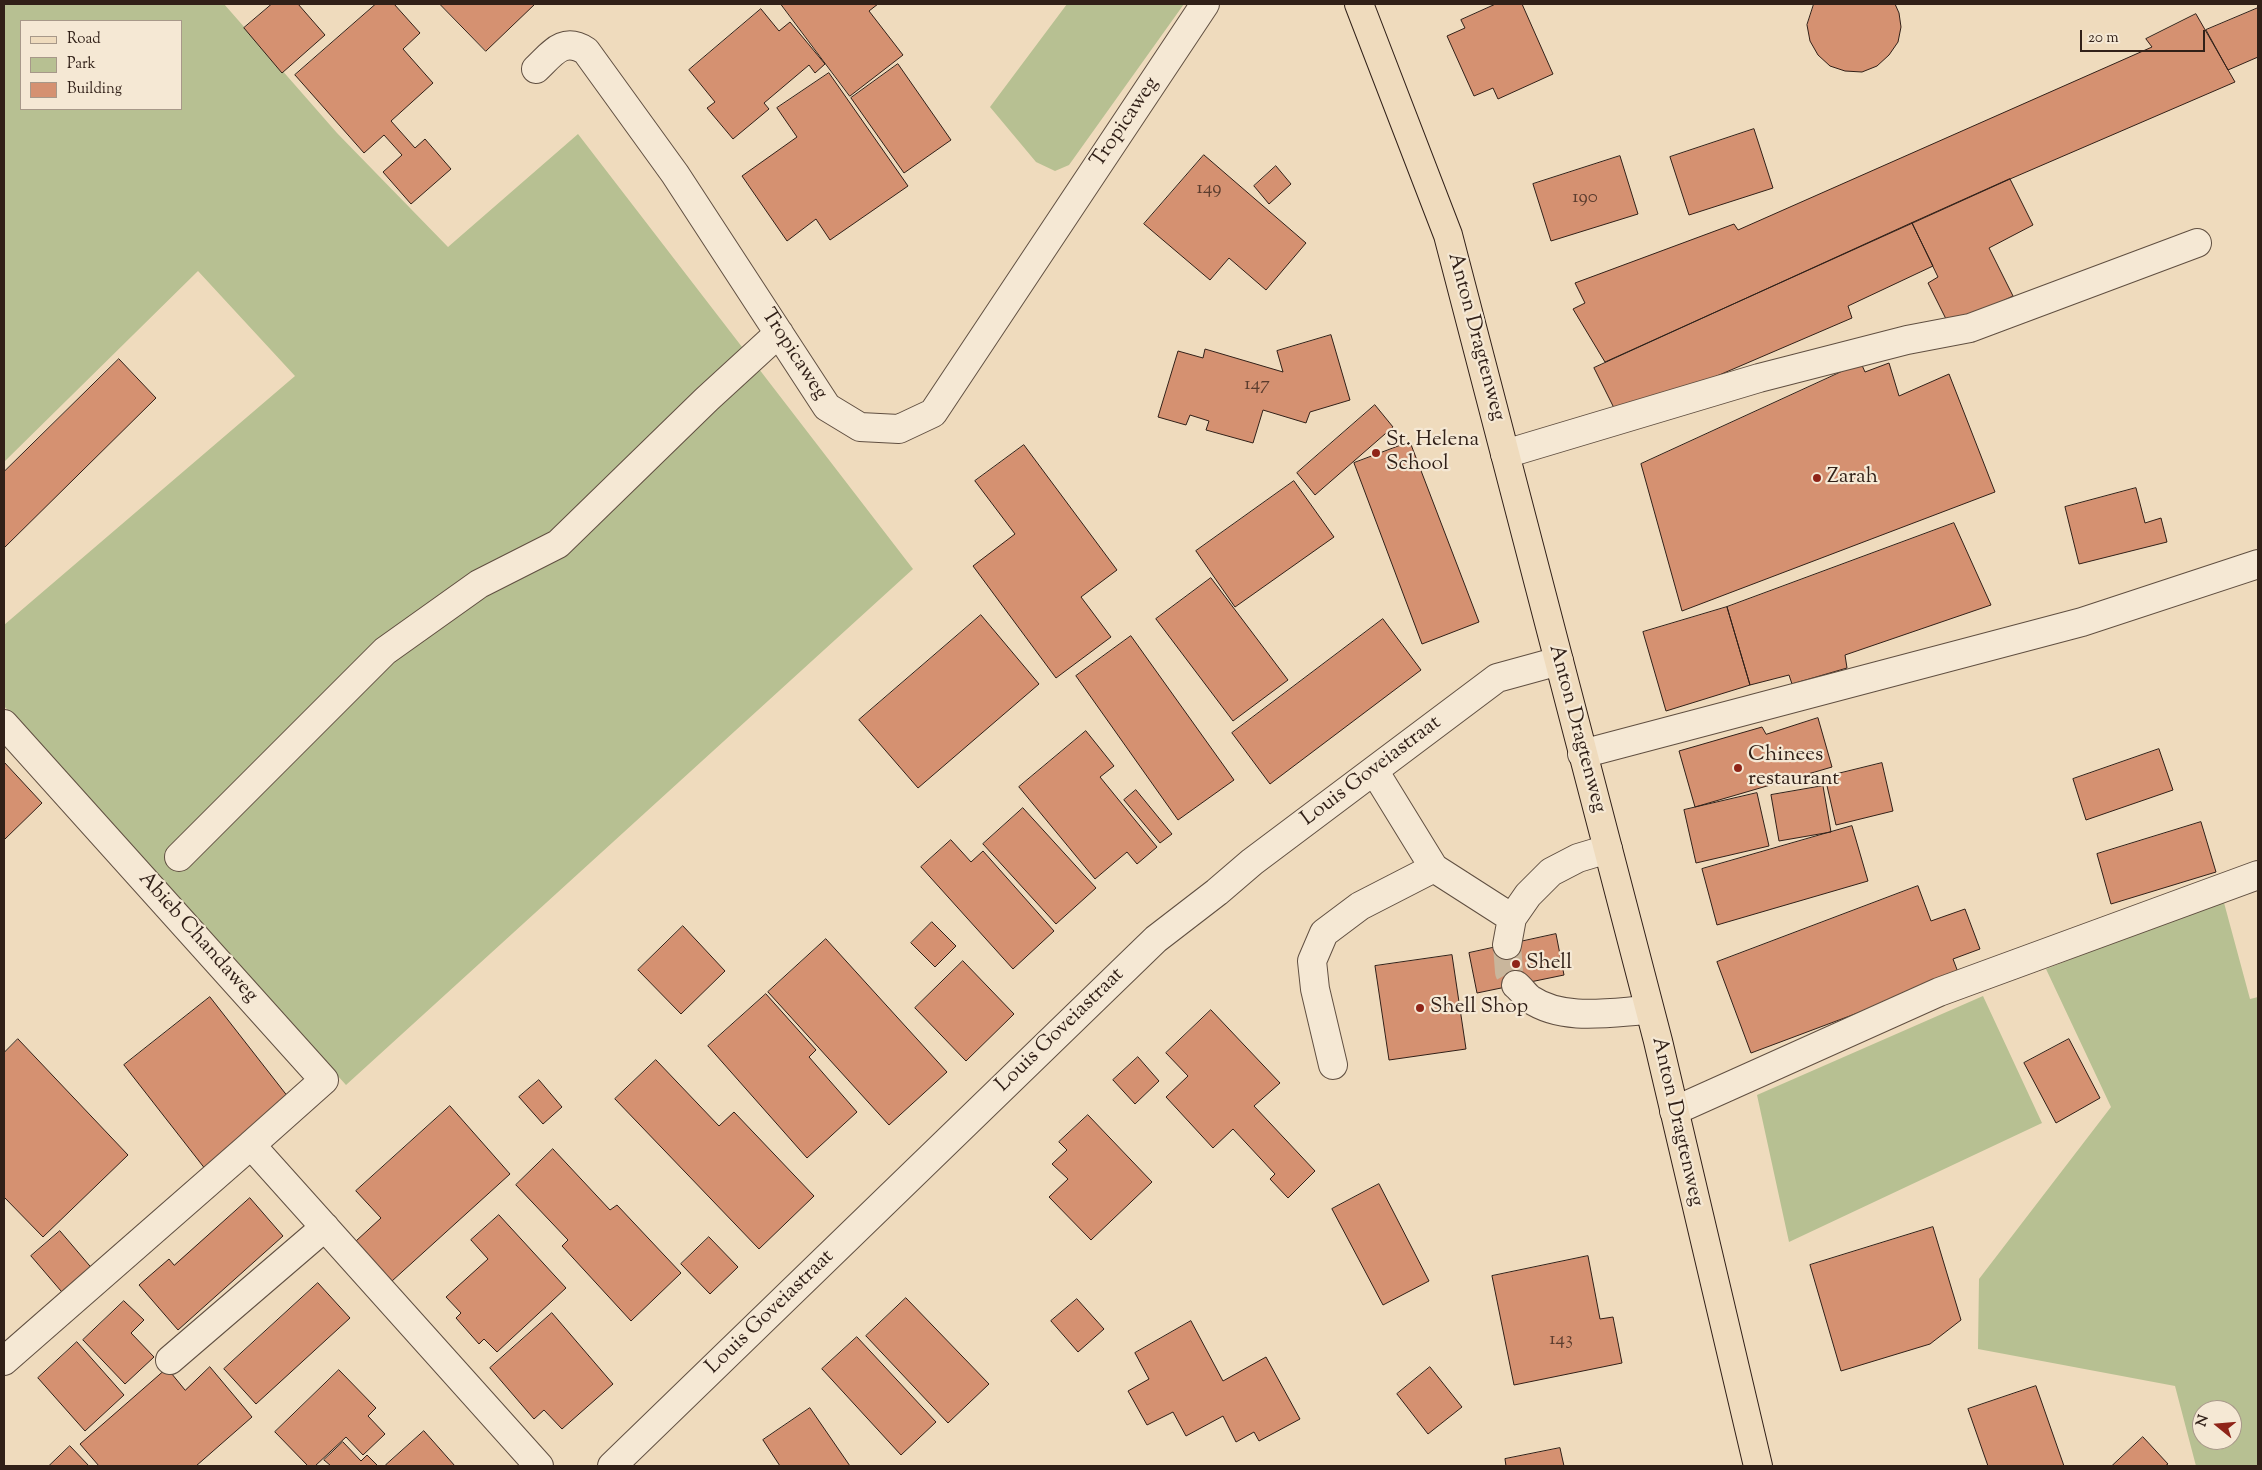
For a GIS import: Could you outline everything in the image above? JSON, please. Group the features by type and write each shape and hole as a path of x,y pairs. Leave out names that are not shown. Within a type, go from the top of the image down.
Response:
{"main road":[{"name":"Anton Dragtenweg","path":"1359,4 1448,235 1650,1010 1758,1466"}],"street":[{"name":"Tropicaweg","path":"536,69 558,48 568,44 578,45 586,51 675,174 827,407 860,427 899,429 933,413 1205,4"},
{"path":"1505,454 1760,378 1907,340 1970,328 2197,243"},
{"path":"179,857 385,652 479,584 558,544 707,399 779,333"},
{"path":"1582,754 2082,622 2258,564"},
{"name":"Louis Goveiastraat","path":"612,1466 1156,939 1217,892 1252,862 1375,772 1496,678 1559,661"},
{"name":"Abieb Chandaweg","path":"4,724 324,1080 251,1145"},
{"path":"1375,772 1434,868 1512,918"},
{"path":"1507,944 1512,918 1528,895 1551,872 1578,858 1608,849"},
{"path":"1333,1065 1315,989 1312,961 1324,933 1360,906 1434,868"},
{"path":"1674,1112 1939,992 2258,875"},
{"path":"1516,985 1530,999 1557,1010 1583,1014 1650,1010"},
{"path":"4,1361 251,1145 539,1466"},
{"path":"170,1360 325,1227"}],"green space":[{"path":"4,4 224,4 337,133 448,247 578,134 913,569 346,1085 4,706 4,625 295,376 198,271 4,462"},
{"path":"1067,4 1184,4 1069,165 1055,171 1036,162 990,107"},
{"path":"2223,899 2250,999 2258,997 2258,1466 2196,1466 2175,1386 1978,1349 1979,1279 2111,1107 2046,969"},
{"path":"1983,996 2042,1123 1789,1242 1757,1095"}],"building":[{"path":"272,4 298,4 325,35 282,73 244,28"},
{"path":"376,4 394,4 420,33 403,49 433,83 391,121 415,148 425,139 451,169 411,204 383,172 402,155 384,135 364,153 295,75"},
{"path":"440,4 535,4 486,51"},
{"path":"781,4 878,4 869,11 903,55 850,96"},
{"path":"1496,4 1522,4 1553,74 1498,99 1493,88 1474,96 1447,36 1465,28 1461,20"},
{"path":"1814,4 1895,4 1899,13 1901,27 1898,42 1889,55 1877,66 1862,72 1845,71 1830,66 1818,55 1810,41 1807,25"},
{"path":"2258,8 2258,57 2228,70 2206,30"},
{"path":"761,9 779,31 790,22 825,64 815,73 809,65 764,103 769,109 733,139 707,108 715,102 689,70"},
{"path":"2196,14 2235,82 2010,179 1605,362 1573,309 1585,303 1575,283 1734,224 1738,230 2152,47 2146,39"},
{"path":"898,64 951,140 904,173 851,98"},
{"path":"829,73 908,186 830,240 816,219 787,241 742,176 797,137 777,108"},
{"path":"1754,129 1773,188 1689,215 1670,157"},
{"path":"1204,155 1306,243 1266,290 1229,258 1210,280 1144,224"},
{"path":"1620,156 1638,214 1551,241 1533,184"},
{"path":"1276,166 1291,184 1269,204 1254,186"},
{"path":"2010,179 2033,225 1989,248 2013,296 1950,327 1928,283 1938,277 1912,223"},
{"path":"1912,223 1933,266 1848,306 1852,318 1619,418 1594,368"},
{"path":"1331,335 1350,400 1310,412 1306,423 1263,410 1253,443 1206,430 1209,421 1190,415 1186,425 1158,417 1178,351 1203,358 1205,349 1283,372 1277,351"},
{"path":"119,359 156,398 4,548 4,472"},
{"name":"Zarah","path":"1861,363 1865,372 1889,363 1899,396 1949,374 1995,492 1682,611 1641,464"},
{"path":"1375,405 1393,427 1315,495 1297,473"},
{"path":"1410,442 1479,622 1422,644 1354,463"},
{"path":"1024,445 1117,570 1081,597 1111,637 1056,678 973,566 1015,534 975,481"},
{"path":"1294,481 1334,537 1235,607 1196,551"},
{"path":"2136,488 2145,523 2161,518 2167,542 2079,564 2065,507"},
{"path":"1954,523 1991,605 1845,655 1847,668 1792,684 1789,675 1750,685 1727,607"},
{"path":"1211,578 1288,680 1233,721 1156,619"},
{"path":"1727,607 1750,685 1666,711 1643,632"},
{"path":"981,615 1039,684 918,788 859,720"},
{"path":"1383,619 1421,670 1270,784 1232,733"},
{"path":"1131,636 1234,780 1178,820 1076,676"},
{"path":"1818,718 1832,767 1695,807 1679,751 1762,727 1766,734"},
{"path":"1086,731 1114,766 1100,777 1157,847 1137,864 1127,852 1095,879 1019,787"},
{"path":"2159,749 2173,790 2086,820 2073,779"},
{"path":"4,762 42,803 4,840"},
{"path":"1882,763 1893,811 1836,825 1825,777"},
{"path":"1823,786 1831,832 1779,841 1771,795"},
{"path":"1136,790 1172,834 1160,843 1124,800"},
{"path":"1757,793 1769,846 1696,863 1684,810"},
{"path":"1023,808 1096,888 1056,924 983,844"},
{"path":"2201,822 2216,872 2111,904 2097,854"},
{"path":"1852,826 1868,881 1717,925 1702,869"},
{"path":"951,840 971,862 983,851 1054,931 1013,969 921,867"},
{"path":"1918,886 1931,921 1965,909 1980,949 1953,959 1959,975 1751,1053 1717,962"},
{"path":"932,922 956,946 935,967 911,943"},
{"path":"683,926 725,971 681,1014 638,970"},
{"name":"Shell","path":"1556,934 1564,975 1477,993 1469,953"},
{"path":"826,939 947,1072 889,1125 768,992"},
{"name":"Shell Shop","path":"1452,955 1466,1049 1389,1060 1375,966"},
{"path":"963,961 1014,1014 966,1061 915,1008"},
{"path":"766,994 816,1050 809,1057 857,1112 807,1158 708,1046"},
{"path":"210,997 292,1102 206,1170 124,1065"},
{"path":"1211,1010 1280,1083 1254,1106 1315,1171 1288,1198 1270,1179 1275,1174 1233,1129 1213,1148 1166,1097 1188,1076 1166,1053"},
{"path":"18,1039 128,1155 43,1237 4,1197 4,1053"},
{"path":"2069,1039 2100,1098 2056,1123 2024,1063"},
{"path":"1138,1057 1159,1081 1135,1104 1113,1080"},
{"path":"656,1060 719,1126 734,1112 814,1196 759,1249 615,1099"},
{"path":"539,1080 562,1107 543,1124 519,1097"},
{"path":"450,1106 510,1174 392,1281 356,1241 381,1218 356,1191"},
{"path":"1088,1115 1152,1182 1091,1240 1049,1197 1068,1179 1052,1164 1067,1150 1059,1142"},
{"path":"553,1149 610,1210 617,1205 681,1273 631,1321 562,1246 568,1240 516,1185"},
{"path":"1379,1184 1429,1281 1383,1305 1332,1209"},
{"path":"250,1198 283,1236 178,1330 139,1285 169,1259 174,1265"},
{"path":"499,1215 566,1288 497,1352 484,1339 479,1344 456,1318 461,1313 446,1297 488,1259 471,1240"},
{"path":"1933,1227 1961,1320 1930,1344 1841,1371 1810,1265"},
{"path":"60,1231 95,1272 67,1298 31,1256"},
{"path":"709,1237 738,1267 710,1294 681,1264"},
{"path":"1588,1256 1600,1319 1613,1317 1622,1363 1514,1385 1492,1276"},
{"path":"318,1283 350,1318 256,1404 224,1369"},
{"path":"906,1298 989,1384 948,1423 866,1336"},
{"path":"1077,1299 1104,1329 1078,1352 1051,1321"},
{"path":"124,1301 144,1320 131,1333 154,1357 125,1384 83,1340"},
{"path":"552,1313 613,1384 562,1429 544,1410 534,1419 490,1368"},
{"path":"1191,1321 1223,1381 1266,1357 1300,1419 1259,1441 1254,1432 1236,1442 1223,1416 1186,1436 1173,1412 1147,1425 1128,1391 1149,1379 1135,1353"},
{"path":"857,1337 936,1422 901,1455 822,1369"},
{"path":"77,1342 124,1395 85,1431 38,1378"},
{"path":"210,1367 252,1417 196,1466 99,1466 80,1444 167,1368 185,1390"},
{"path":"1430,1367 1462,1407 1428,1434 1397,1394"},
{"path":"339,1370 376,1408 368,1416 385,1434 363,1455 346,1437 315,1466 308,1466 275,1432"},
{"path":"2036,1386 2064,1466 1988,1466 1968,1409"},
{"path":"810,1408 850,1466 780,1466 763,1440"},
{"path":"424,1431 455,1466 386,1465"},
{"path":"2143,1437 2168,1464 2165,1466 2112,1466"},
{"path":"343,1442 361,1461 367,1455 378,1466 331,1466 324,1460"},
{"path":"70,1446 89,1466 49,1466"},
{"path":"1560,1448 1564,1466 1506,1466 1505,1459"}],"tunnel":[{"path":"1507,945 1509,972 1516,985"}],"place":[{"name":"St. Helena School","path":"1376,453"},
{"name":"Zarah","path":"1817,478"},
{"name":"Chinees restaurant","path":"1738,768"},
{"name":"Shell","path":"1516,964"},
{"name":"Shell Shop","path":"1420,1008"}]}
